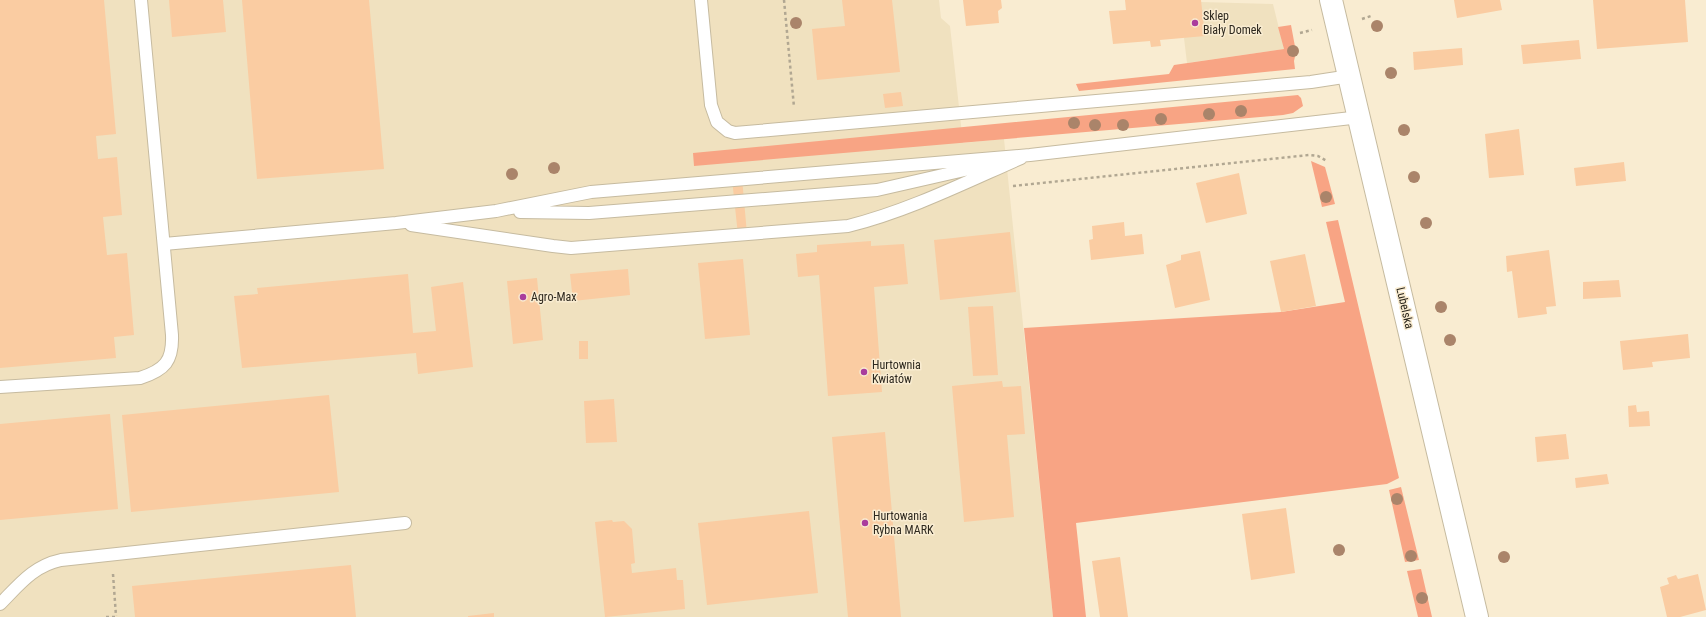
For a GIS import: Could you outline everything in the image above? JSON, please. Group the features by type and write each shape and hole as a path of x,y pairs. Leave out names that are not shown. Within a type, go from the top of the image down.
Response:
{"main road":[{"name":"Lubelska","path":"1332,0 1477,617"}],"lane":[{"path":"0,387 140,378 157,372 166,365 171,355 172,346 164,244 141,0"},
{"path":"701,0 711,105 717,122 728,131 735,133 1311,82 1350,76"},
{"path":"164,244 396,223 496,211 591,192 1030,155 1360,117"},
{"path":"396,223 571,248 848,226 903,210 1030,155"},
{"path":"496,211 589,213 877,190 1030,155"},
{"path":"0,604 35,570 60,560 405,523"}],"path":[{"path":"784,0 796,128"},
{"path":"106,617 116,616 112,555"}],"shaded area":[{"path":"0,0 939,0 941,18 950,26 963,143 1004,139 1053,617 0,617"},
{"path":"1201,2 1273,4 1284,49 1187,63 1184,38"},
{"path":"1291,25 1296,52 1294,61 1295,69 1079,91 1076,84 1169,74 1174,65 1284,49 1278,27"},
{"path":"1298,95 1301,98 1303,106 1293,113 1283,115 694,166 693,153"},
{"path":"1311,161 1325,167 1335,204 1322,207"},
{"path":"1338,220 1399,478 1387,484 1076,523 1086,617 1053,617 1024,328 1281,312 1345,302 1326,222"},
{"path":"1401,487 1419,560 1405,562 1389,490"},
{"path":"1421,569 1432,617 1418,617 1407,571"}],"building":[{"path":"0,0 104,0 116,134 96,136 98,159 117,157 122,215 103,217 107,255 127,253 134,335 114,337 116,358 0,368"},
{"path":"169,0 223,0 226,32 172,37"},
{"path":"242,0 369,0 384,169 257,179"},
{"path":"842,0 892,0 900,72 817,80 812,29 845,26"},
{"path":"963,0 1001,0 1002,8 998,11 999,23 966,26"},
{"path":"1125,0 1201,0 1205,36 1160,40 1161,46 1151,47 1150,41 1113,44 1109,11 1126,10"},
{"path":"1454,0 1500,0 1502,10 1457,18"},
{"path":"1593,0 1685,0 1688,42 1597,49"},
{"path":"1579,40 1581,59 1523,64 1521,45"},
{"path":"1462,48 1463,65 1414,70 1413,52"},
{"path":"901,92 903,106 885,108 883,94"},
{"path":"1519,129 1524,175 1489,178 1485,134"},
{"path":"1624,162 1626,181 1576,186 1574,168"},
{"path":"1239,173 1247,214 1206,223 1196,183"},
{"path":"742,178 747,234 738,235 732,179"},
{"path":"1124,222 1125,236 1142,234 1144,254 1091,260 1089,240 1093,239 1092,226"},
{"path":"1010,232 1016,292 940,300 934,240"},
{"path":"871,241 871,246 904,244 908,284 874,287 882,392 828,396 819,275 798,277 796,254 817,252 817,245"},
{"path":"1549,250 1556,306 1546,307 1547,314 1518,318 1512,271 1507,272 1506,256"},
{"path":"1200,251 1210,300 1175,308 1166,265 1181,260 1181,255"},
{"path":"1305,254 1316,306 1281,312 1270,261"},
{"path":"743,259 750,335 705,339 698,263"},
{"path":"628,269 630,295 573,301 570,274"},
{"path":"408,274 413,333 436,331 431,287 463,282 473,367 418,374 416,353 242,368 234,296 258,294 257,288"},
{"path":"537,278 543,340 513,344 507,281"},
{"path":"1619,280 1621,297 1583,299 1583,282"},
{"path":"993,306 998,375 973,376 968,307"},
{"path":"1688,334 1690,358 1652,362 1653,367 1623,370 1620,341"},
{"path":"579,341 588,341 588,359 579,359"},
{"path":"1002,381 1003,387 1021,386 1025,434 1007,435 1014,517 964,522 952,386"},
{"path":"329,395 339,492 131,512 122,415"},
{"path":"614,399 617,442 586,443 584,401"},
{"path":"1636,405 1637,412 1649,411 1650,426 1629,427 1628,406"},
{"path":"110,414 118,509 0,520 0,424"},
{"path":"885,432 901,617 848,617 832,437"},
{"path":"1566,434 1569,459 1537,462 1535,437"},
{"path":"1607,474 1609,484 1576,488 1575,478"},
{"path":"1286,508 1295,573 1251,580 1242,514"},
{"path":"809,511 818,593 707,605 698,523"},
{"path":"612,520 613,522 624,521 632,529 635,563 631,564 632,573 676,568 677,580 683,580 685,609 605,617 595,522"},
{"path":"1120,557 1128,617 1100,617 1092,561"},
{"path":"351,565 356,617 135,617 132,586"},
{"path":"1698,574 1706,610 1680,617 1667,617 1660,587 1669,584 1667,578 1676,575 1678,579"},
{"path":"494,613 494,617 468,617 468,616"}],"place":[{"name":"Sklep Biały Domek","path":"1195,23"},
{"name":"Agro-Max","path":"523,297"},
{"name":"Hurtownia Kwiatów","path":"864,372"},
{"name":"Hurtowania Rybna MARK","path":"865,523"}]}
